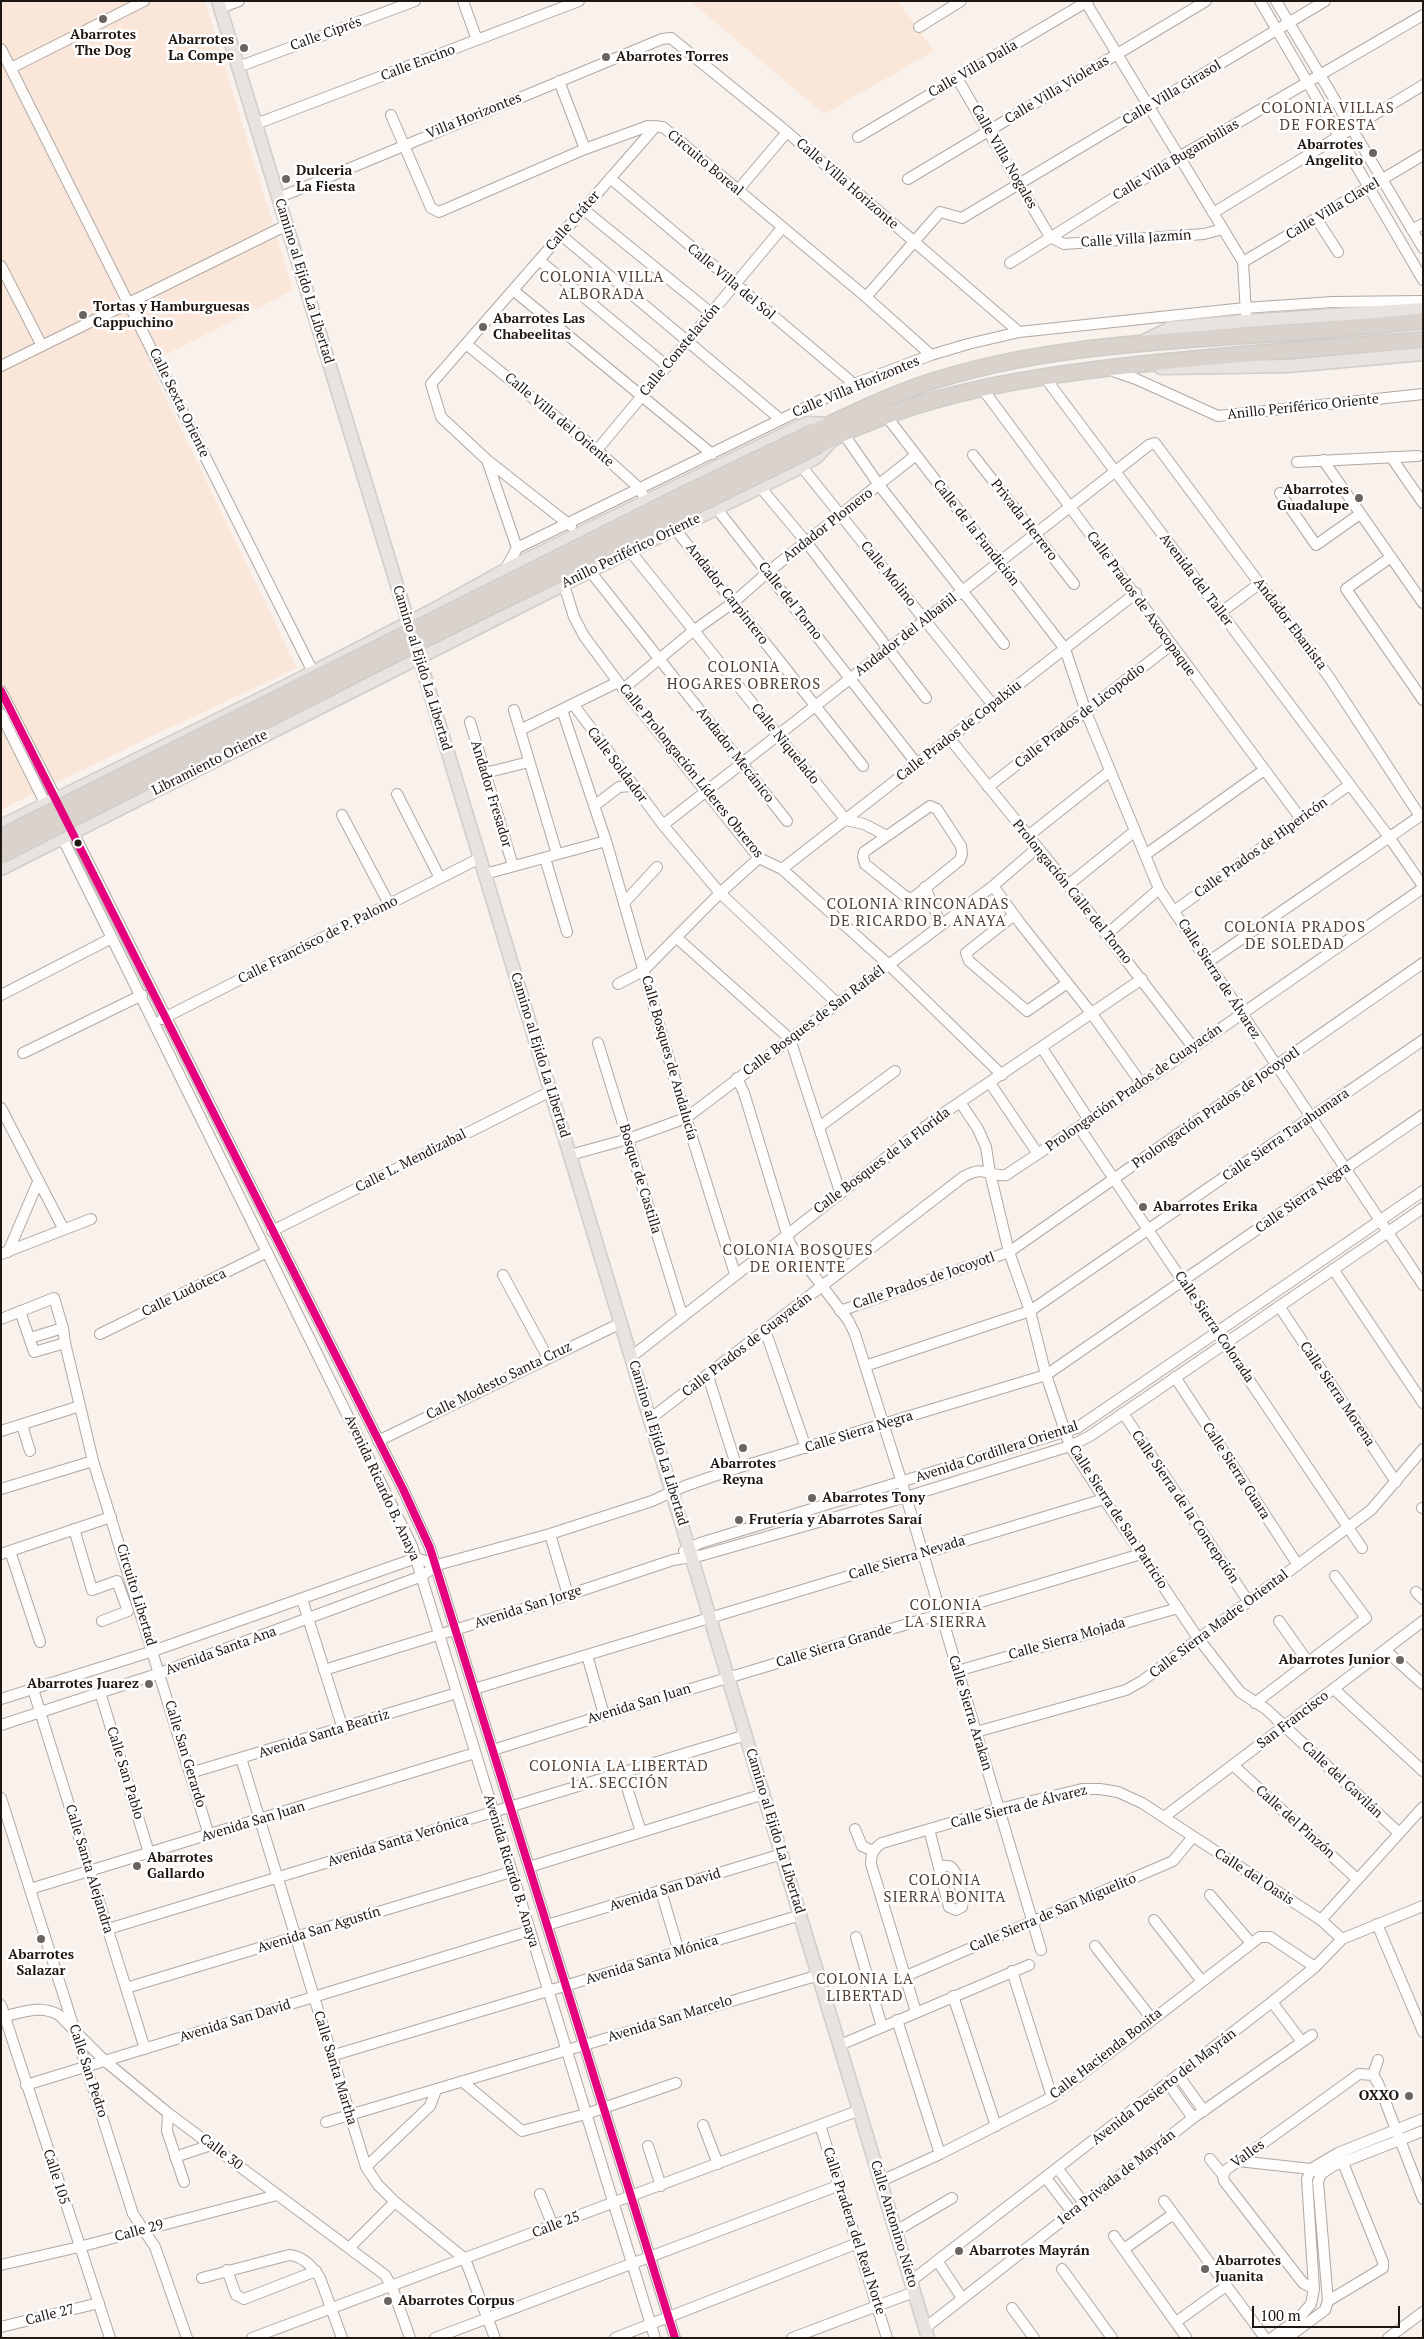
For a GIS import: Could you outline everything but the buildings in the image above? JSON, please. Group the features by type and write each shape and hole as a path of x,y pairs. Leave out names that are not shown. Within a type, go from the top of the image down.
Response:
{"highway":[{"path":"1353,327 1378,313"},
{"name":"Anillo Periférico Oriente","path":"836,431 921,385 981,369 1096,347 1423,321"},
{"name":"Anillo Periférico Oriente","path":"414,639 816,439 955,394 1044,375 1102,368 1423,340"},
{"name":"Libramiento Oriente","path":"1,838 414,639"},
{"name":"Libramiento Oriente","path":"4,863 414,639"}],"main road":[{"name":"Camino al Ejido La Libertad","path":"219,5 414,639 860,2110"},
{"name":"Anillo Periférico Oriente","path":"1140,342 1170,328 1246,314 1378,313 1423,309"},
{"name":"Anillo Periférico Oriente","path":"1136,365 1159,368 1288,366 1423,354"},
{"name":"Anillo Periférico Oriente","path":"808,423 836,431 816,457 802,467 448,643 414,639 431,611 505,570 808,423"},
{"path":"1,828 278,690 312,671 414,639"},
{"name":"Libramiento Oriente","path":"4,863 68,834 330,703 414,639"},
{"path":"110,774 102,782 100,788 103,800 113,807 125,806"},
{"path":"1,828 16,834 22,846 18,858 4,863"},
{"name":"Calle Antonino Nieto","path":"860,2110 927,2335"}],"street":[{"path":"11,68 144,1"},
{"path":"219,5 240,1"},
{"name":"Calle Ciprés","path":"238,67 415,1"},
{"path":"464,1 477,40"},
{"name":"Calle Encino","path":"256,124 579,1"},
{"path":"919,27 947,4 961,1"},
{"name":"Calle Villa Violetas","path":"908,179 1206,1"},
{"path":"1260,1 1423,280"},
{"path":"1276,1 1423,248"},
{"name":"Calle Villa Girasol","path":"915,242 940,212 962,218 1020,185 1324,1"},
{"path":"1086,2 1243,262 1246,314"},
{"name":"Calle Villa Dalia","path":"858,137 1086,2"},
{"name":"Calle Villa Bugambilias","path":"1010,263 1179,157 1423,15"},
{"name":"Villa Horizontes","path":"278,198 662,39 671,38"},
{"name":"Calle Villa Horizonte","path":"671,38 787,132 1019,332"},
{"name":"Calle Sexta Oriente","path":"1,49 312,671 330,703"},
{"name":"Calle Villa Nogales","path":"957,78 1050,237"},
{"path":"559,81 585,149"},
{"path":"1213,213 1338,135 1423,85"},
{"path":"390,114 403,145"},
{"name":"Circuito Boreal","path":"403,145 431,208 439,212 585,149 648,126 663,128 931,355"},
{"name":"Calle Cráter","path":"487,460 441,417 430,384 656,126"},
{"path":"738,190 787,132"},
{"name":"Calle Villa Clavel","path":"1243,262 1423,155"},
{"name":"Calle Villa del Sol","path":"610,178 734,285 854,384"},
{"path":"583,209 711,313"},
{"path":"1316,218 1338,252"},
{"path":"1412,230 1423,224"},
{"path":"1,366 287,225"},
{"name":"Calle Constelación","path":"597,450 782,228"},
{"name":"Calle Villa Jazmín","path":"1050,237 1064,244 1204,234 1223,229"},
{"path":"561,235 689,340 780,419"},
{"path":"866,298 915,242"},
{"path":"539,260 667,366"},
{"path":"1,266 42,346"},
{"path":"513,290 712,454"},
{"name":"Calle Villa Horizontes","path":"517,548 854,384 931,355 1019,332 1246,314 1334,302 1423,301"},
{"name":"Calle Villa del Oriente","path":"466,344 597,450 639,488 647,502"},
{"name":"Anillo Periférico Oriente","path":"1102,368 1136,379 1218,416 1423,394"},
{"name":"Avenida del Taller","path":"1044,375 1389,837 1423,887"},
{"name":"Calle Prados de Axocopaque","path":"982,388 1136,593 1172,645 1301,819"},
{"name":"Calle de la Fundición","path":"887,417 1065,649"},
{"path":"836,431 961,592 1004,644"},
{"name":"Andador Ebanista","path":"1149,445 1155,444 1329,677 1421,815"},
{"name":"Andador del Albañil","path":"662,825 1149,445"},
{"name":"Andador Plomero","path":"520,730 572,704 620,685 660,658 734,602 768,572 916,455"},
{"name":"Privada Herrero","path":"973,455 1074,584"},
{"path":"1297,462 1418,456"},
{"path":"1391,457 1423,503"},
{"path":"487,460 582,534"},
{"path":"487,460 517,548 505,570"},
{"path":"1323,460 1423,603"},
{"name":"Calle Molino","path":"802,467 993,705"},
{"path":"761,488 807,543 926,698"},
{"path":"1280,493 1316,545 1360,514"},
{"name":"Calle del Torno","path":"717,509 917,764"},
{"name":"Andador Carpintero","path":"676,529 863,766"},
{"name":"Calle Niquelado","path":"630,551 846,820"},
{"path":"1391,557 1346,589 1423,700"},
{"name":"Andador Mecánico","path":"590,571 787,821"},
{"path":"1220,613 1259,584"},
{"name":"Calle Prolongación Líderes Obreros","path":"564,585 574,617 581,630 620,685 759,858 782,869 888,964 1002,1075"},
{"name":"Calle Prados de Copalxiu","path":"782,869 1136,593"},
{"path":"431,611 429,617 431,630 435,636 448,643"},
{"name":"Calle Prados de Licopodio","path":"988,787 1172,645"},
{"name":"Calle Sierra de Álvarez","path":"1065,649 1086,712 1159,889 1423,1285"},
{"path":"278,690 286,694 294,706 294,712 288,724"},
{"name":"Avenida Ricardo B. Anaya","path":"1,691 51,803"},
{"name":"Calle Soldador","path":"572,704 662,825 720,893 837,1003"},
{"path":"514,710 556,854"},
{"name":"Calle Bosques de Andalucía","path":"562,710 606,841 686,1118 735,1274"},
{"name":"Avenida Ricardo B. Anaya","path":"1,714 166,1017 421,1527 436,1565 675,2338"},
{"name":"Andador Fresador","path":"470,722 513,866"},
{"name":"Prolongación Calle del Torno","path":"950,739 1068,885 1193,1047"},
{"path":"485,774 529,762"},
{"path":"1146,855 1264,770"},
{"path":"1028,836 1110,771"},
{"name":"Calle Prados de Hipericón","path":"1174,911 1349,785"},
{"path":"594,806 619,787 632,786"},
{"path":"397,794 440,878"},
{"path":"930,806 937,809 961,846 962,854 960,860 912,898 906,897 865,864 864,852 887,836 930,806"},
{"path":"342,815 389,904"},
{"path":"1208,962 1421,815"},
{"path":"846,820 864,824 887,836"},
{"path":"1068,885 1135,831"},
{"name":"Avenida Ricardo B. Anaya","path":"68,834 112,938 206,1125 407,1535 416,1558 655,2338"},
{"path":"485,874 606,841"},
{"name":"Calle Bosques de San Rafaél","path":"570,1155 628,1139 686,1118 993,886 1037,848"},
{"name":"Calle Francisco de P. Palomo","path":"155,1023 480,858"},
{"path":"545,858 567,932"},
{"path":"618,984 643,971 720,893 759,858"},
{"path":"624,903 657,867"},
{"path":"993,886 1066,984 1092,1014 1141,1083"},
{"path":"925,887 941,925"},
{"name":"Prolongación Prados de Guayacán","path":"990,1173 998,1176 1006,1175 1038,1154 1423,887"},
{"path":"1106,935 1159,889"},
{"path":"1014,915 966,953 969,961 1027,1011 1066,984"},
{"path":"1,995 112,938"},
{"path":"677,938 790,1039 840,1192"},
{"name":"Prolongación Prados de Jocoyotl","path":"1009,1252 1423,963"},
{"name":"Calle Bosques de la Florida","path":"631,1356 840,1192 960,1102 1142,979"},
{"path":"23,1053 142,995"},
{"name":"Calle Sierra Tarahumara","path":"1030,1311 1423,1040"},
{"name":"Bosque de Castilla","path":"598,1043 682,1315"},
{"path":"1042,1048 1089,1120"},
{"path":"819,1127 895,1071"},
{"name":"Calle Sierra Arakan","path":"737,1078 744,1093 786,1234 796,1255 840,1310 855,1334 902,1483 939,1614 1041,1950"},
{"path":"990,1083 1038,1154"},
{"name":"Calle L. Mendizabal","path":"272,1231 551,1091"},
{"name":"Calle Sierra de San Patricio","path":"960,1102 983,1138 1009,1252 1030,1311 1046,1375 1070,1446 1198,1638 1240,1692 1266,1709 1284,1727"},
{"path":"2,1114 63,1228"},
{"name":"Calle Sierra Negra","path":"672,1492 737,1468 1046,1375 1423,1115"},
{"path":"206,1125 217,1119"},
{"name":"Calle Sierra Colorada","path":"1078,1127 1362,1548"},
{"name":"Calle Prados de Guayacán","path":"650,1419 822,1288 963,1177 975,1170 990,1173"},
{"path":"4,1253 38,1182"},
{"name":"Avenida Cordillera Oriental","path":"691,1552 902,1483 1065,1433 1086,1423 1216,1331 1423,1191"},
{"name":"Avenida Cordillera Oriental","path":"691,1552 906,1497 1082,1441 1423,1208"},
{"path":"4,1253 63,1228 91,1219"},
{"name":"Calle Ludoteca","path":"100,1334 268,1252"},
{"name":"Calle Prados de Jocoyotl","path":"840,1310 1009,1252"},
{"path":"1333,1268 1423,1404"},
{"path":"503,1275 548,1358"},
{"name":"Circuito Libertad","path":"20,1311 54,1298 63,1328 93,1461 160,1674"},
{"name":"Calle Sierra Morena","path":"1278,1306 1396,1482"},
{"path":"1,1319 20,1311 34,1352 65,1342"},
{"path":"865,1366 1030,1311"},
{"name":"Calle Modesto Santa Cruz","path":"378,1440 621,1322"},
{"path":"30,1338 63,1328"},
{"path":"766,1330 806,1448"},
{"path":"708,1376 737,1468"},
{"name":"Calle Sierra Guara","path":"1175,1377 1298,1565"},
{"path":"1,1431 80,1406"},
{"name":"Calle Sierra de la Concepción","path":"1123,1413 1248,1602"},
{"path":"22,1424 30,1451"},
{"name":"Calle Sierra Madre Oriental","path":"976,1732 1126,1690 1142,1681 1372,1510 1423,1449"},
{"path":"1,1489 93,1461"},
{"name":"Avenida Santa Ana","path":"1,1725 160,1674 422,1576 436,1565 550,1534 652,1501 672,1492"},
{"name":"Calle Sierra Nevada","path":"710,1616 1104,1499"},
{"path":"40,1642 6,1552 111,1517"},
{"path":"74,1529 92,1590 118,1581 128,1611 102,1620"},
{"path":"550,1534 568,1595"},
{"name":"Avenida San Jorge","path":"324,1670 440,1636 568,1595 673,1560 691,1552"},
{"name":"Calle Sierra Grande","path":"729,1678 1141,1554"},
{"path":"416,1558 436,1565"},
{"name":"Avenida Santa Ana","path":"1,1699 153,1652 416,1558"},
{"path":"1255,1703 1366,1618 1334,1576"},
{"path":"302,1599 343,1728"},
{"name":"Calle Sierra Mojada","path":"957,1671 1178,1608"},
{"path":"474,1689 710,1616"},
{"path":"1279,1621 1308,1662"},
{"name":"San Francisco","path":"1164,1817 1423,1622"},
{"path":"1385,1650 1423,1684"},
{"path":"587,1655 604,1714"},
{"name":"Calle San Gerardo","path":"160,1674 209,1835"},
{"name":"Avenida San Juan","path":"493,1750 604,1714 729,1678"},
{"name":"Calle Santa Alejandra","path":"33,1689 145,2049"},
{"path":"1334,1689 1423,1771"},
{"name":"Calle San Pablo","path":"100,1692 149,1853"},
{"name":"Avenida Santa Beatriz","path":"190,1774 457,1694"},
{"name":"Calle del Gavilán","path":"1284,1727 1399,1833"},
{"name":"Avenida Santa Verónica","path":"108,1929 746,1735"},
{"name":"Avenida San Juan","path":"30,1889 475,1753"},
{"name":"Calle Santa Martha","path":"240,1758 366,2167 378,2185 395,2202 465,2259 495,2338"},
{"name":"Calle del Pinzón","path":"1233,1765 1358,1878"},
{"path":"622,1772 642,1832"},
{"name":"Calle Sierra de Álvarez","path":"873,1851 882,1843 998,1809 1082,1789 1100,1788 1118,1792 1142,1803 1164,1817"},
{"path":"529,1867 764,1794"},
{"name":"Calle San Pedro","path":"1,1798 133,2214 155,2247 187,2338"},
{"path":"1321,1920 1423,1807"},
{"name":"Calle del Oasis","path":"1164,1817 1192,1838 1321,1920 1342,1939"},
{"path":"855,1829 862,1846 873,1851 871,1864 916,2012"},
{"path":"929,1830 939,1866"},
{"name":"Calle Sierra de San Miguelito","path":"906,1976 1173,1861 1192,1838"},
{"name":"Avenida San David","path":"547,1926 782,1854"},
{"name":"Avenida San Agustín","path":"126,1988 511,1872"},
{"path":"661,1891 679,1952"},
{"path":"1210,1895 1251,1943"},
{"name":"Avenida Desierto del Mayrán","path":"792,2338 878,2306 912,2286 938,2262 1272,2002 1315,1967 1342,1939 1423,1906"},
{"name":"Avenida Santa Mónica","path":"331,2056 801,1915"},
{"path":"1154,1920 1201,1980"},
{"path":"1377,1924 1423,2032"},
{"name":"Avenida San David","path":"26,2085 530,1931"},
{"name":"Calle Hacienda Bonita","path":"881,2180 940,2154 1052,2097 1201,1980 1251,1943 1266,1935 1315,1967"},
{"path":"856,1937 882,2027"},
{"path":"1095,1946 1152,2019"},
{"path":"840,2045 1029,1965"},
{"path":"1012,1971 1052,2097"},
{"name":"Avenida San Marcelo","path":"326,2122 819,1975"},
{"path":"953,1996 996,2126"},
{"path":"1272,2002 1302,2042"},
{"name":"Calle 105","path":"1,2005 3,2016 110,2338"},
{"name":"Calle 30","path":"3,2016 45,2009 58,2015 105,2061 168,2113 385,2275 392,2287 410,2338"},
{"path":"897,2020 940,2154"},
{"name":"1era Privada de Mayrán","path":"927,2335 962,2298 1083,2202 1193,2118 1312,2035"},
{"path":"1378,2060 1373,2075 1378,2083 1423,2199"},
{"name":"Valles","path":"1314,2289 1303,2283 1224,2181 1223,2175 1238,2161 1359,2074 1373,2075"},
{"path":"1178,2075 1204,2111"},
{"path":"463,2082 522,2131 586,2114 676,2083"},
{"path":"1168,2083 1193,2118"},
{"path":"366,2167 430,2106 436,2090"},
{"name":"Calle 25","path":"252,2338 860,2110"},
{"path":"168,2113 167,2131 184,2182"},
{"path":"1272,2338 1299,2318 1311,2304 1314,2289 1307,2179 1311,2168 1338,2153 1423,2119"},
{"path":"703,2125 718,2164"},
{"name":"Calle Pradera del Real Norte","path":"820,2125 887,2338"},
{"path":"1287,2338 1324,2310 1328,2301 1318,2182 1322,2174 1326,2169 1423,2131"},
{"path":"176,2157 211,2145"},
{"path":"648,2146 660,2186"},
{"path":"1328,2301 1383,2268 1338,2153"},
{"path":"1210,2159 1223,2175"},
{"path":"1238,2161 1311,2168 1322,2174"},
{"path":"1058,2169 1083,2202"},
{"path":"1046,2178 1072,2212"},
{"path":"435,2338 840,2185"},
{"name":"Calle 29","path":"1,2265 79,2247 277,2194"},
{"path":"540,2194 553,2226"},
{"path":"896,2231 952,2198"},
{"path":"1164,2201 1265,2338"},
{"path":"349,2248 395,2202"},
{"path":"1124,2249 1169,2217 1174,2216"},
{"path":"1114,2236 1186,2337"},
{"path":"615,2338 858,2243"},
{"path":"202,2278 289,2255 301,2259 316,2271 342,2338"},
{"path":"938,2262 962,2298"},
{"path":"1062,2269 1112,2338"},
{"path":"227,2270 236,2295 244,2299 316,2271"},
{"path":"1176,2322 1226,2286"},
{"name":"Calle 27","path":"1,2327 99,2303"},
{"path":"1012,2308 1034,2338"},
{"path":"1394,2336 1423,2312"}],"shaded area":[{"path":"1,1 205,1 293,290 149,363 297,668 1,810"},
{"path":"690,1 898,1 934,51 824,114"}],"transit line":[{"path":"1,691 403,1489 430,1548 675,2338"}],"place":[{"name":"Abarrotes The Dog","path":"103,19"},
{"name":"Abarrotes La Compe","path":"244,48"},
{"name":"Abarrotes Torres","path":"606,57"},
{"name":"Abarrotes Angelito","path":"1373,153"},
{"name":"Dulceria La Fiesta","path":"286,179"},
{"name":"Tortas y Hamburguesas Cappuchino","path":"83,315"},
{"name":"Abarrotes Las Chabeelitas","path":"483,327"},
{"name":"Abarrotes Guadalupe","path":"1359,498"},
{"name":"Abarrotes Erika","path":"1143,1207"},
{"name":"Abarrotes Reyna","path":"743,1448"},
{"name":"Abarrotes Tony","path":"812,1498"},
{"name":"Frutería y Abarrotes Saraí","path":"739,1520"},
{"name":"Abarrotes Junior","path":"1400,1660"},
{"name":"Abarrotes Juarez","path":"149,1684"},
{"name":"Abarrotes Gallardo","path":"137,1866"},
{"name":"Abarrotes Salazar","path":"41,1939"},
{"name":"OXXO","path":"1409,2096"},
{"name":"Abarrotes Mayrán","path":"959,2251"},
{"name":"Abarrotes Juanita","path":"1205,2269"},
{"name":"Abarrotes Corpus","path":"388,2301"}],"district":[{"name":"COLONIA VILLAS DE FORESTA","path":"1328,118"},
{"name":"COLONIA VILLA ALBORADA","path":"602,286"},
{"name":"COLONIA HOGARES OBREROS","path":"744,676"},
{"name":"COLONIA RINCONADAS DE RICARDO B. ANAYA","path":"918,914"},
{"name":"COLONIA PRADOS DE SOLEDAD","path":"1295,936"},
{"name":"COLONIA BOSQUES DE ORIENTE","path":"798,1260"},
{"name":"COLONIA LA SIERRA","path":"946,1614"},
{"name":"COLONIA LA LIBERTAD 1A. SECCIÓN","path":"619,1776"},
{"name":"COLONIA SIERRA BONITA","path":"945,1890"},
{"name":"COLONIA LA LIBERTAD","path":"865,1988"}]}
